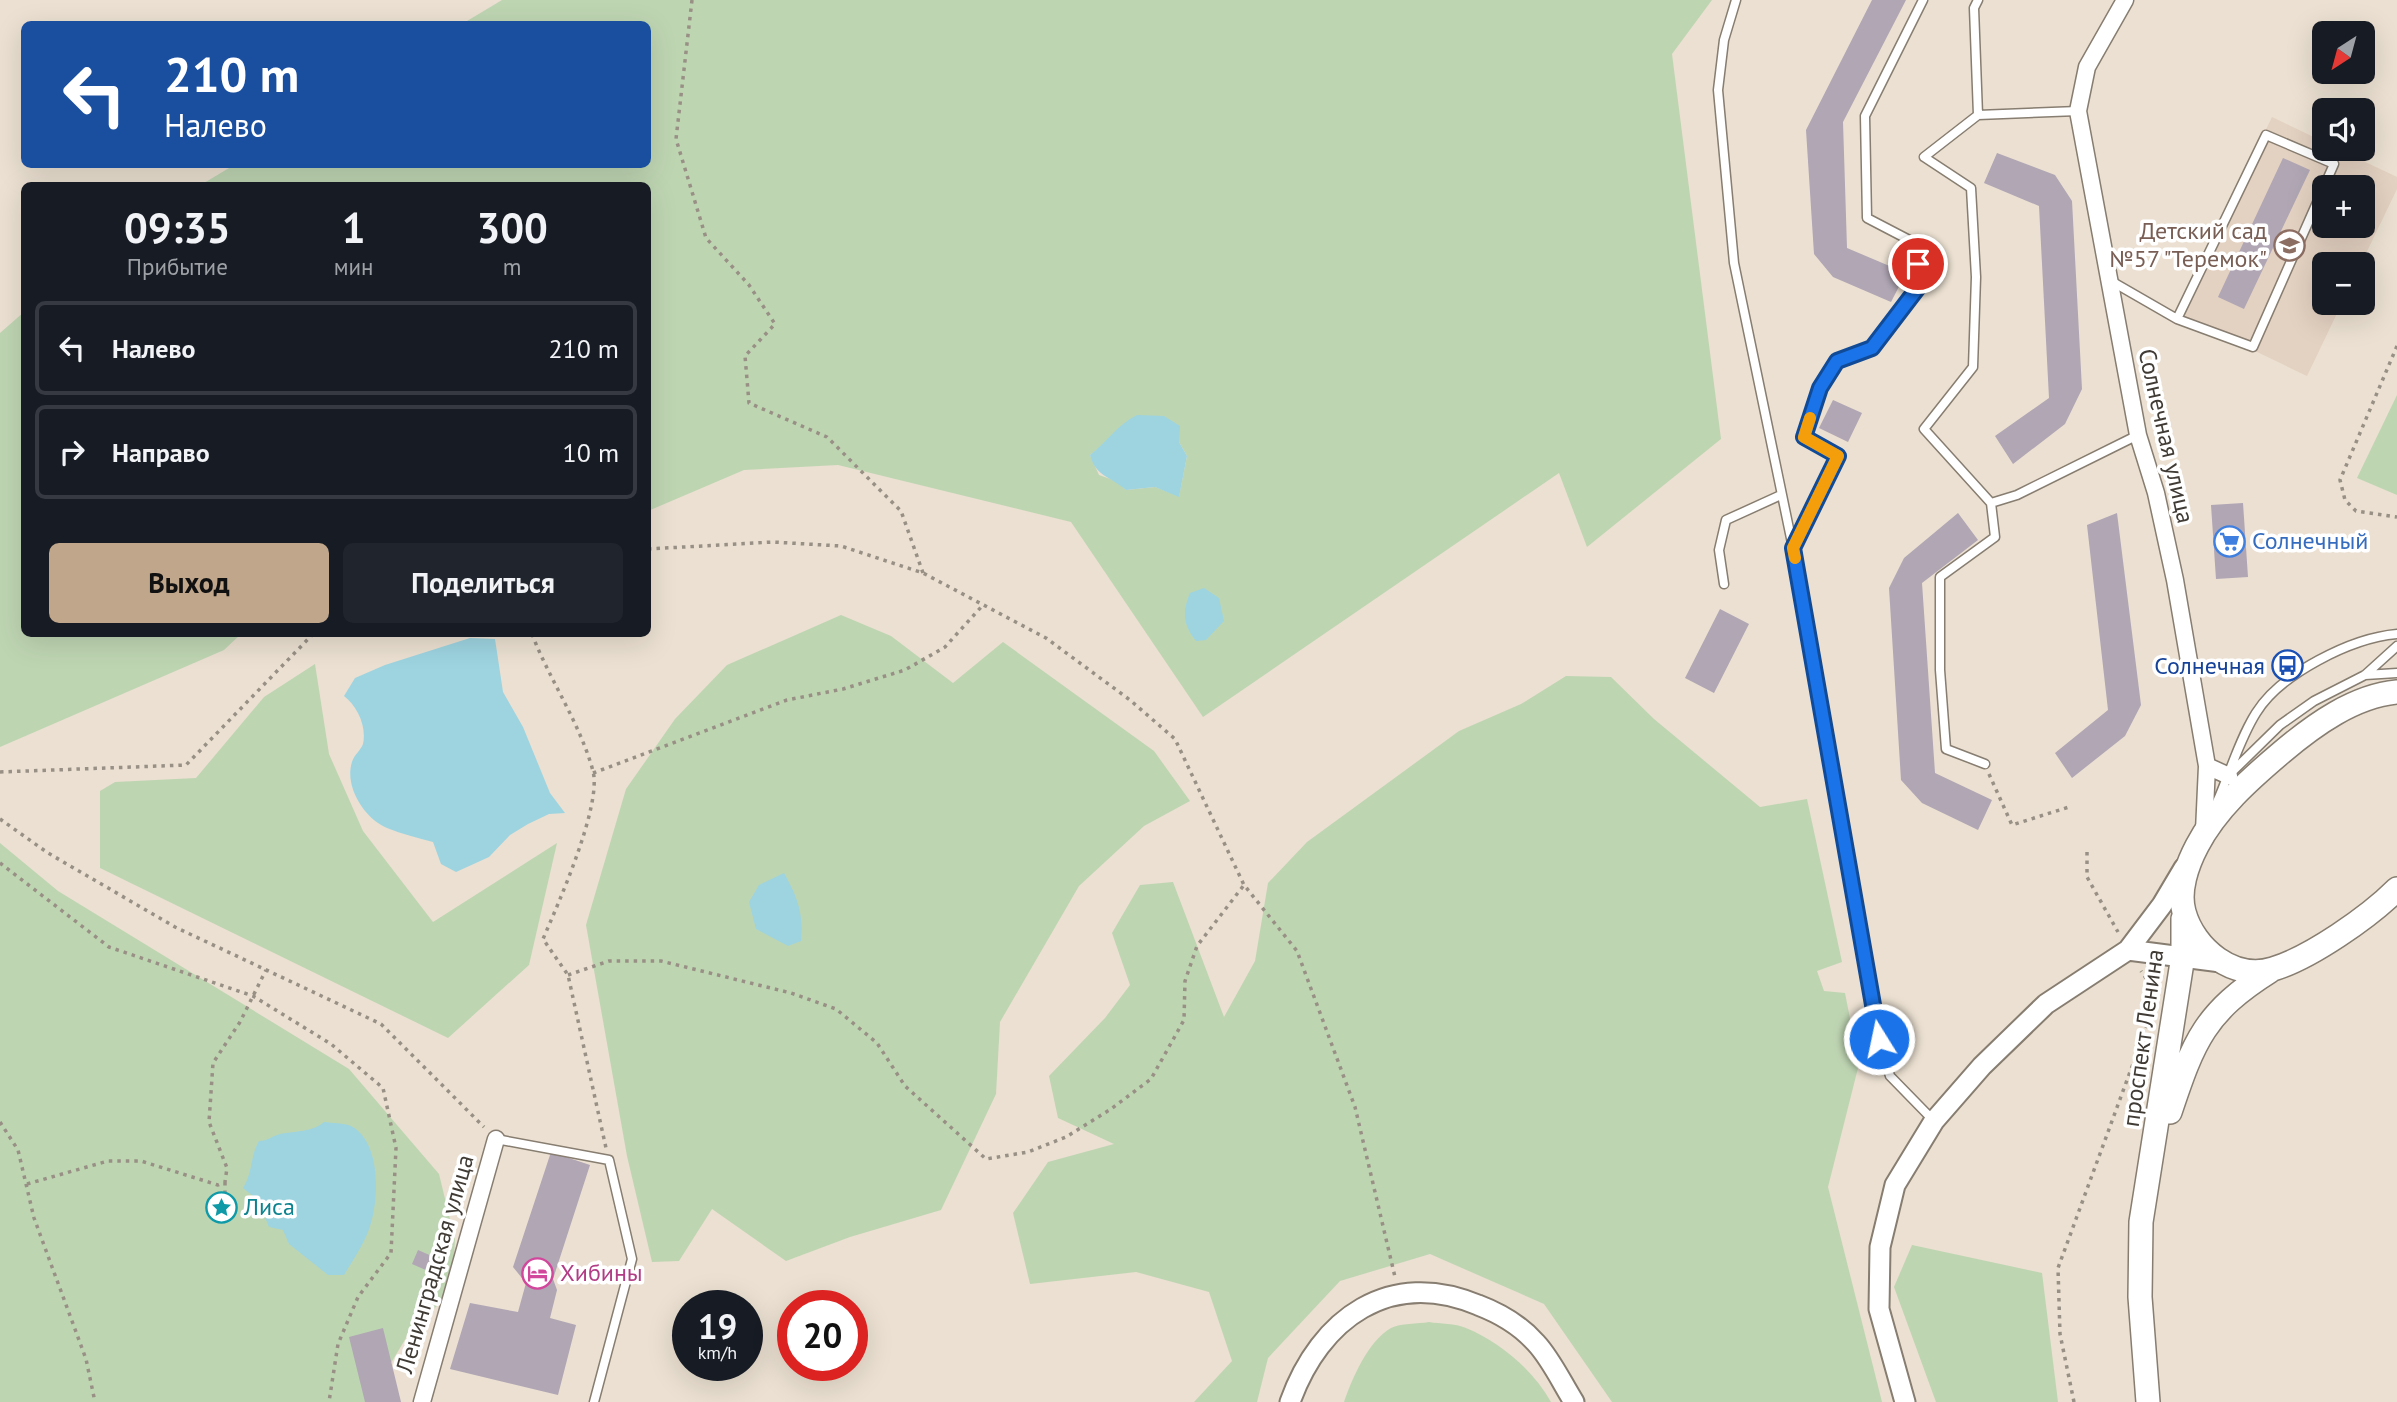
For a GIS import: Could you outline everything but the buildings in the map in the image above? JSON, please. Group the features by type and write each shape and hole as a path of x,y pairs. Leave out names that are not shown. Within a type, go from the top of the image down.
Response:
{"main road":[{"path":"2200,841 2254,776 2316,726 2379,694 2397,692"},
{"path":"2228,776 2254,776"},
{"name":"проспект Ленина","path":"2148,1402 2140,1297 2141,1222 2183,956 2184,883 2200,841"},
{"name":"проспект Ленина","path":"2151,1172 2184,1070 2211,1018 2241,989 2333,936 2397,889"},
{"path":"2183,911 2198,941 2221,962 2247,971 2272,969"}],"street":[{"name":"Солнечная улица","path":"2124,0 2087,67 2078,111 2138,435 2156,493 2175,580 2207,766 2200,841"},
{"path":"2207,766 2228,776"},
{"path":"1905,1402 1879,1309 1880,1247 1895,1185 1934,1121 1982,1066 2046,1004 2128,950 2162,905 2200,841"},
{"path":"2128,950 2221,962"},
{"name":"Ленинградская улица","path":"422,1402 496,1139"},
{"path":"1290,1402 1301,1372 1341,1321 1369,1304 1398,1293 1435,1291 1460,1297 1507,1319 1537,1343 1574,1402"}],"lane":[{"path":"1736,0 1724,40 1719,103 1734,263 1793,548 1879,1039 1889,1076 1934,1121"},
{"path":"1793,548 1838,456 1804,437 1820,388 1837,361 1872,348 1920,285 1915,243 1867,218 1865,116 1923,0"},
{"path":"1974,3 1978,114"},
{"path":"1985,764 1946,749 1940,670 1940,577 1995,537 1991,503 1924,429 1973,367 1976,277 1971,188 1924,157 1978,114 2078,111"},
{"path":"2111,281 2177,319 2253,347 2334,164 2266,135 2177,319"},
{"path":"1991,503 2017,495 2138,435"},
{"path":"1724,584 1719,550 1726,520 1780,495"},
{"path":"2200,841 2254,716 2266,698 2296,674 2345,648 2369,639 2397,634"},
{"path":"2228,776 2280,725 2314,701 2365,675 2397,646"},
{"path":"2365,675 2397,673"},
{"path":"496,1139 609,1160 632,1259 594,1402"}],"path":[{"path":"692,0 676,139 706,238 749,285 775,324 746,356 749,403 827,438 846,456 901,511 923,573"},
{"path":"2397,346 2340,480 2345,500 2356,511 2397,517"},
{"path":"651,549 773,542 841,546 923,573 1046,638 1130,700 1175,740 1244,885 1297,951 1355,1107 1398,1293"},
{"path":"593,773 787,700 843,689 905,670 945,647 983,605"},
{"path":"0,772 186,765 310,637"},
{"path":"533,637 593,773 589,814 577,855 543,939 568,975 609,1160"},
{"path":"1985,764 2012,825 2069,807"},
{"path":"0,819 48,853 175,927 381,1024 496,1139"},
{"path":"2087,852 2087,877 2118,932"},
{"path":"0,863 109,947 253,996 331,1044 383,1088 396,1147 391,1253 358,1297 338,1344 329,1402"},
{"path":"568,975 609,961 661,961 791,993 835,1009 877,1043 905,1086 986,1159 1028,1152 1066,1137 1111,1109 1151,1079 1184,1020 1185,981 1197,946 1244,885"},
{"path":"225,1194 214,1202 212,1211 218,1217 232,1213 232,1202 225,1194 227,1168 209,1122 213,1063 267,970"},
{"path":"2074,1402 2060,1334 2058,1268 2148,1023 2150,984 2140,970"},
{"path":"0,1122 18,1150 34,1218 86,1359 95,1402"},
{"path":"27,1184 108,1161 141,1161 218,1185 225,1182"}],"shaded area":[{"name":"Детский сад №57 \"Теремок\"","path":"2272,117 2312,136 2312,161 2363,161 2397,177 2397,189 2375,235 2375,175 2312,175 2312,238 2373,238 2367,252 2312,252 2312,315 2336,315 2307,376 2178,314"}],"green space":[{"path":"502,0 1712,0 1672,54 1721,439 1587,547 1559,473 1203,717 1071,522 838,465 744,470 651,510 651,182 206,182 229,168 651,168 651,21 467,21","holes":["1107,442 1179,442 1187,456 1179,496 1155,487 1126,490 1116,481 1099,475 1090,455"]},
{"path":"21,315 21,637 238,637 224,650 0,747 0,333"},
{"path":"2397,395 2397,495 2357,478"},
{"path":"841,615 891,636 953,683 1003,642 1154,751 1190,801 1144,826 1079,886 1000,1022 996,1094 941,1210 850,1237 786,1261 712,1209 679,1261 652,1262 627,1156 586,925 626,789 675,719 727,665"},
{"path":"315,664 329,754 363,831 433,922 557,843 529,965 448,1038 100,868 100,791 115,782 196,778 264,697"},
{"path":"1566,676 1611,677 1654,719 1760,807 1807,799 1842,962 1817,971 1824,991 1845,993 1859,1064 1828,1187 1882,1402 1612,1402 1544,1304 1430,1254 1340,1281 1268,1358 1257,1402 1194,1402 1232,1361 1209,1292 1136,1272 1030,1284 1013,1213 1048,1162 1114,1144 1058,1118 1049,1076 1105,1018 1130,985 1112,933 1140,885 1173,882 1224,1017 1255,961 1268,883 1307,842 1459,731 1521,704"},
{"path":"0,843 58,891 349,1069 439,1174 455,1240 453,1272 440,1303 409,1333 373,1393 371,1402 0,1402"},
{"path":"1912,1245 2042,1273 2058,1402 1936,1402 1894,1287"},
{"path":"1429,1322 1462,1326 1491,1341 1525,1368 1551,1402 1344,1402 1362,1361 1383,1334 1399,1325"}],"water":[{"path":"1137,415 1164,416 1180,426 1179,442 1187,456 1179,497 1155,487 1126,490 1096,468 1090,455"},
{"path":"1204,588 1219,598 1224,621 1206,640 1196,641 1186,624 1186,606 1190,593"},
{"path":"470,638 495,639 503,692 523,727 550,793 565,813 549,814 528,824 510,835 489,857 456,872 441,864 433,842 379,824 358,801 350,772 353,759 363,744 364,730 357,711 344,696 355,678 385,665"},
{"path":"784,873 796,898 801,922 801,941 788,946 756,929 749,902 759,885"},
{"path":"324,1122 348,1125 361,1134 369,1146 376,1175 372,1220 363,1243 344,1275 328,1275 289,1244 283,1230 269,1227 258,1200 243,1188 259,1141 309,1129"}],"slow traffic":[{"path":"1795,558 1793,548 1838,456 1804,437 1810,418"}],"place":[{"name":"Детский сад №57 \"Теремок\"","path":"2290,245"},
{"name":"Солнечный","path":"2229,541"},
{"name":"Солнечная","path":"2288,666"},
{"name":"Лиса","path":"221,1207"},
{"name":"Хибины","path":"537,1273"}],"route":[{"path":"1879,1039 1793,548 1838,456 1804,437 1820,388 1837,361 1872,348 1920,285 1918,264"}]}
